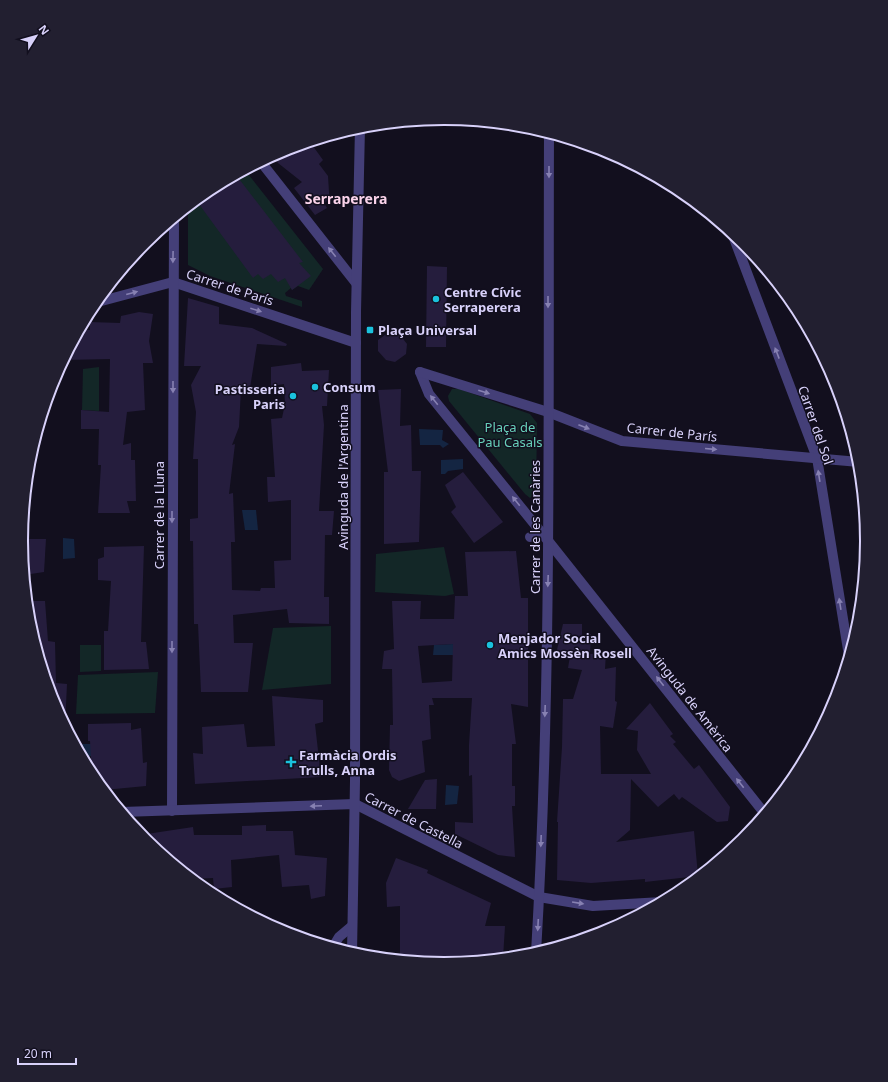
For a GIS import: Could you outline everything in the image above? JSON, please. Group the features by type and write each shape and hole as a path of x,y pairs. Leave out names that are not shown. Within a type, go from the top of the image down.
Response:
{"street":[{"name":"Avinguda de l'Argentina","path":"352,947 355,804 356,283 360,134"},
{"name":"Carrer de les Canàries","path":"536,946 539,897 548,412 549,138"},
{"path":"264,166 356,283"},
{"name":"Carrer de la Lluna","path":"172,811 174,225"},
{"name":"Carrer del Sol","path":"737,246 817,458 847,644"},
{"name":"Carrer de París","path":"105,300 173,282 356,343"},
{"name":"Carrer de París","path":"420,372 548,412 622,441 852,461"},
{"name":"Avinguda de Amèrica","path":"420,372 429,394 546,538 761,810"},
{"path":"530,537 546,538"},
{"name":"Carrer de Castella","path":"128,812 355,804 539,897 593,906 649,903"},
{"path":"335,943 339,937 352,926"}],"green space":[{"path":"248,174 323,269 309,290 298,286 292,290 291,288 285,293 286,296 302,301 302,307 210,276 188,265 188,213 213,195"},
{"path":"99,367 99,411 82,410 83,369"},
{"name":"Plaça de Pau Casals","path":"452,389 459,389 530,414 537,423 536,493 530,498 525,494 449,401 448,396"},
{"path":"444,547 454,594 445,596 375,592 376,554"},
{"path":"331,626 331,684 262,690 273,628"},
{"path":"80,645 101,645 101,671 80,672"},
{"path":"158,672 155,713 76,714 78,675"}],"water":[{"path":"419,429 443,430 442,440 449,444 443,448 440,445 420,445"},
{"path":"463,459 463,469 448,471 445,474 441,474 441,460"},
{"path":"242,510 256,510 258,530 245,530"},
{"path":"63,538 74,539 75,558 63,559"},
{"path":"453,644 453,655 433,655 434,645"},
{"path":"81,744 103,744 102,756 88,756"},
{"path":"446,785 459,786 457,804 445,805"}],"building":[{"path":"313,146 323,160 319,164 328,176 329,200 324,203 327,208 315,215 294,188 302,182 276,161"},
{"path":"239,179 303,262 299,263 311,276 292,290 285,278 278,282 271,274 263,279 258,274 253,278 200,205"},
{"name":"Centre Cívic Serraperera","path":"427,266 447,267 446,347 426,347"},
{"path":"188,298 219,307 219,324 252,328 287,344 286,346 257,344 250,388 241,389 239,427 232,445 235,444 229,494 233,493 235,542 231,542 232,590 260,591 261,588 275,588 274,561 291,560 291,500 268,502 267,477 275,477 271,419 282,418 285,404 284,384 271,386 271,367 301,363 302,371 329,370 327,406 322,406 324,425 319,511 334,511 332,535 325,535 324,597 329,597 329,624 289,623 287,609 233,615 234,643 253,643 248,692 201,692 198,624 194,624 193,541 190,541 190,519 198,518 198,459 193,459 196,412 191,385 201,366 184,366"},
{"path":"139,312 153,314 149,341 153,363 143,363 145,410 127,412 123,445 131,443 131,460 135,460 136,501 127,501 130,513 98,513 101,465 98,465 99,429 81,429 81,410 109,412 110,359 70,360 86,330 90,330 91,322 120,323 121,316"},
{"path":"389,332 400,335 407,344 406,354 395,362 386,360 378,351 378,340"},
{"path":"401,389 400,426 411,425 412,471 421,471 419,542 384,544 384,472 388,472 378,390"},
{"path":"463,472 503,522 474,543 451,512 456,507 445,485"},
{"path":"28,539 46,539 44,572 30,574"},
{"path":"144,546 141,642 146,642 149,669 104,670 104,631 108,631 111,581 98,580 98,559 104,557 104,547"},
{"path":"516,551 521,598 528,598 528,707 511,704 516,744 512,744 512,786 515,786 515,806 512,806 515,857 498,855 455,834 455,822 473,823 472,775 469,776 472,698 432,698 434,705 429,705 431,739 422,741 425,772 399,781 392,777 389,770 390,725 393,725 392,669 382,669 384,651 394,649 392,601 421,601 420,619 454,619 455,596 468,596 465,552","holes":["453,644 452,681 422,683 418,646"]},
{"path":"33,601 45,601 48,641 55,642 56,683 67,684 66,713 50,675 42,649"},
{"path":"563,624 582,624 582,637 591,634 590,654 606,653 605,669 616,667 615,701 617,702 613,728 600,726 601,774 651,774 637,750 638,731 626,729 650,703 673,734 670,736 676,742 673,744 694,769 699,765 730,807 728,821 717,822 682,797 679,800 674,794 658,807 631,779 630,830 616,842 694,831 698,871 689,877 645,882 645,879 591,883 557,880 557,822 562,747 563,699 573,699 582,670 568,668 570,656 556,654"},
{"path":"272,696 323,700 323,722 315,724 321,777 195,784 193,753 203,754 202,727 244,724 247,747 275,746"},
{"path":"131,723 131,730 141,728 143,763 147,762 146,786 111,789 91,761 90,741 88,741 88,724"},
{"path":"437,779 436,809 408,809 425,780"},
{"path":"266,825 266,831 293,831 295,855 327,858 325,896 311,899 309,885 282,887 279,855 231,860 232,887 216,889 214,888 213,878 201,879 170,854 149,834 193,827 194,835 242,835 242,826"},
{"path":"396,858 428,870 427,873 491,903 485,926 505,926 503,952 444,957 400,954 400,906 387,907 386,883"}],"place":[{"name":"Centre Cívic Serraperera","path":"436,299"},
{"name":"Plaça Universal","path":"370,330"},
{"name":"Consum","path":"315,387"},
{"name":"Pastisseria Paris","path":"293,396"},
{"name":"Menjador Social Amics Mossèn Rosell","path":"490,645"},
{"name":"Farmàcia Ordis Trulls, Anna","path":"291,762"}],"district":[{"name":"Serraperera","path":"346,199"}]}
